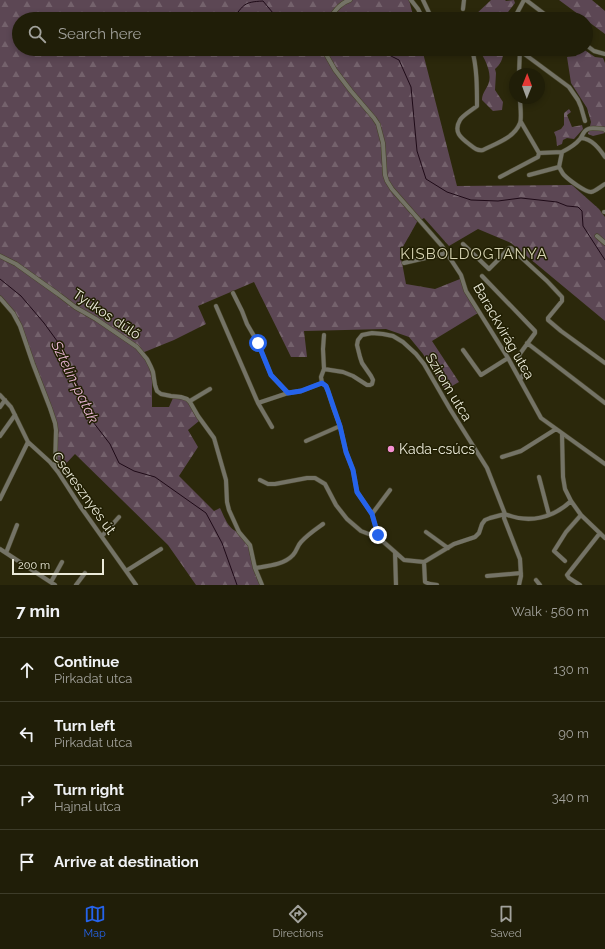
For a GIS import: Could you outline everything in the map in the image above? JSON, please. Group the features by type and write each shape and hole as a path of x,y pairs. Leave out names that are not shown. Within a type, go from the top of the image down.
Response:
{"street":[{"path":"334,12 338,7 350,0"},
{"path":"411,0 420,12"},
{"path":"423,0 429,12"},
{"path":"463,8 464,0"},
{"path":"518,12 525,0 542,12"},
{"path":"593,50 605,54"},
{"name":"Barackvirág utca","path":"327,56 335,70 378,124 383,143 385,175 392,189 447,253 461,275 466,291 508,358 541,418 605,464"},
{"path":"474,56 477,73 477,106 460,120 458,131 461,138 476,150 483,150 509,137 514,133 521,122"},
{"path":"519,68 520,56"},
{"path":"528,56 569,87 578,100 585,121"},
{"path":"520,104 521,122 539,153"},
{"path":"539,153 562,152 574,144 581,138 583,133 589,129 605,130"},
{"path":"581,138 587,138 598,147 605,157"},
{"path":"562,152 559,167 564,175 573,182 591,192 605,184"},
{"path":"500,177 538,157 539,153"},
{"path":"529,175 559,167"},
{"path":"597,236 605,243"},
{"path":"463,244 489,269 509,248 511,248 562,297 562,301 548,320 605,363"},
{"path":"404,263 447,253"},
{"name":"Tyúkos dűlő","path":"0,256 16,264 75,307 138,347 151,367 157,391 161,394 181,397 190,401"},
{"path":"482,276 535,331 519,355 524,373 520,380"},
{"path":"233,292 246,324 256,340 271,375 288,393"},
{"path":"0,298 13,313 20,326 55,423 55,468"},
{"path":"216,306 258,403 272,428"},
{"name":"Szirom utca","path":"324,369 343,372 353,376 367,385 372,384 373,380 362,363 357,345 358,340 362,335 372,333 393,336 403,342 416,354 424,364 474,450 487,468 506,514 504,518 520,559 521,576 519,585"},
{"path":"324,335 324,369 321,377 322,383 326,386 340,426 346,452 353,470 357,492 372,514 379,538"},
{"path":"527,343 605,403"},
{"path":"463,350 481,376 508,358"},
{"path":"258,403 288,393 301,391 322,383"},
{"path":"210,389 190,401 198,416 214,438 226,480 229,510 239,532 250,545 255,568 262,585"},
{"name":"Cseresznyés út","path":"0,395 11,407 28,442 55,468 136,585"},
{"path":"0,407 5,400"},
{"path":"0,436 15,415"},
{"path":"306,441 340,426"},
{"path":"502,457 521,451 556,429"},
{"path":"562,434 563,477 565,489 581,515 605,538"},
{"path":"0,499 28,442"},
{"path":"539,477 549,515"},
{"path":"260,480 268,484 275,484 307,478 316,478 325,484 336,505 347,519 361,531 379,538 404,560 424,562 460,542 475,537 479,533 485,520 506,514 521,519 541,518 549,515 571,501"},
{"path":"0,487 4,490"},
{"path":"372,514 390,490"},
{"path":"565,561 554,551 566,532 581,515"},
{"path":"102,536 119,517"},
{"path":"255,568 271,566 290,559 300,542 323,524"},
{"path":"6,553 17,525"},
{"path":"426,532 448,548"},
{"path":"580,585 567,575 600,533"},
{"path":"0,549 51,582"},
{"path":"126,571 161,549"},
{"path":"395,552 396,585"},
{"path":"45,585 51,582 62,562"},
{"path":"424,562 425,582 437,585"},
{"path":"76,585 85,573"},
{"path":"487,576 521,573"},
{"path":"536,580 540,585"}],"green space":[{"path":"0,0 409,0 412,12 12,12 12,56 424,56 457,186 572,185 599,209 605,217 605,321 511,243 478,229 449,246 424,218 417,222 400,252 406,284 435,289 460,279 467,295 478,313 432,341 459,382 445,390 423,354 409,337 386,329 304,331 307,357 291,357 254,282 198,306 206,324 174,340 142,353 152,372 152,407 169,407 173,398 182,398 188,400 199,421 188,430 198,447 179,476 214,511 220,508 232,529 239,532 248,542 262,585 196,585 168,545 75,454 58,472 55,468 56,430 20,326 0,298"},
{"path":"491,0 514,0 515,3 508,12 478,12"},
{"path":"559,0 592,0 605,11 605,34 593,25 593,12 575,12"},
{"path":"483,56 503,56 499,65 495,69 495,90 503,102 502,110 493,111 482,100 490,76"},
{"path":"593,56 603,58 605,63 605,133 593,136 588,134 591,122 587,108 571,83 567,57"},
{"path":"569,109 571,112 567,115 572,127 582,125 583,129 574,139 567,138 563,140 562,144 557,146 554,132 561,129 564,125 564,113"}],"waterway":[{"path":"238,12 248,3 263,1 272,12"},
{"path":"391,56 399,60 411,87 417,151 426,179 447,192 471,200 498,201 521,198 557,202 567,206 578,207 582,211 583,226 605,260"},
{"name":"Sztelin-patak","path":"0,279 21,296 60,345 79,388 90,418 110,444 119,463 134,471 155,477 206,513 222,543 237,585"}],"place":[{"name":"Kada-csúcs","path":"391,449"}],"district":[{"name":"KISBOLDOGTANYA","path":"474,254"}],"route":[{"path":"258,343 260,352 271,375 288,393 301,391 322,383 326,386 353,470 357,492 372,514 378,535"}]}
